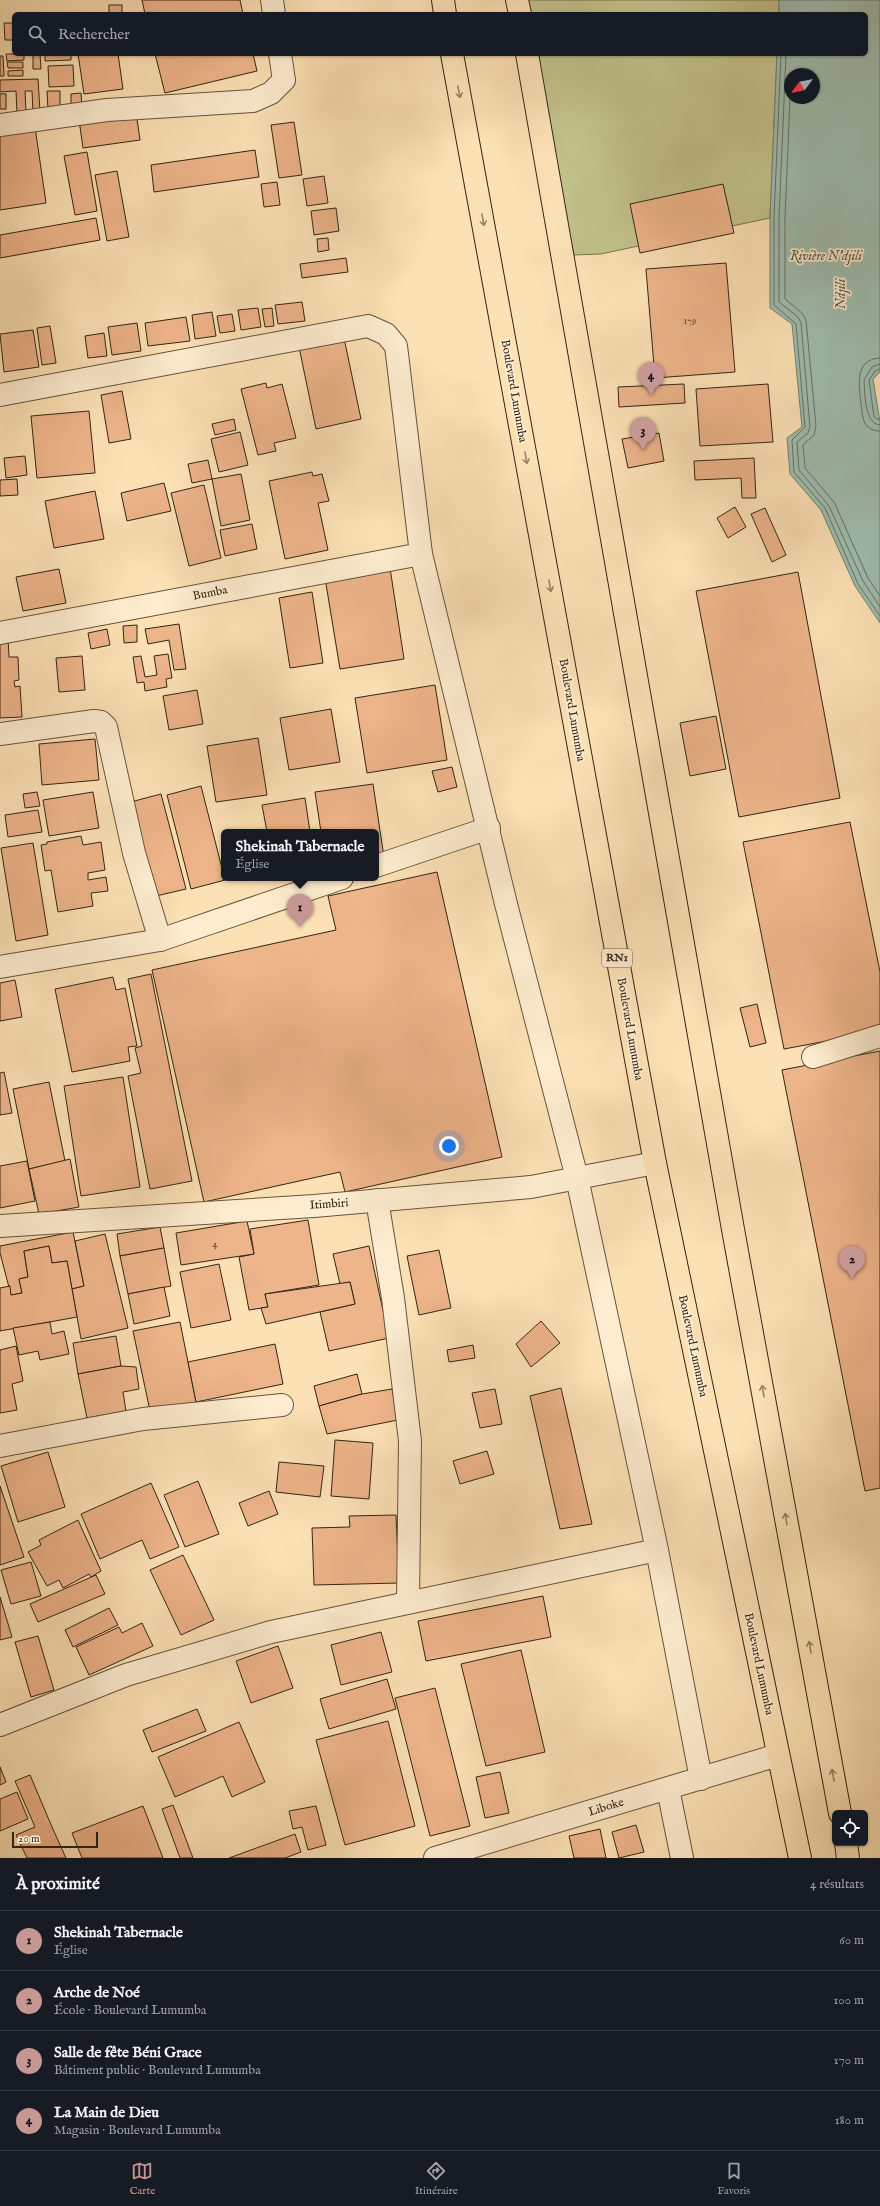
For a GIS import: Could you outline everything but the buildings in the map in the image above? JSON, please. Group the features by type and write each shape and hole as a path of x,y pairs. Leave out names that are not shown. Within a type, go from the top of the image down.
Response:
{"highway":[{"path":"443,0 445,12"},
{"path":"517,0 520,12"},
{"name":"Boulevard Lumumba","path":"452,56 655,1163 800,1858"},
{"path":"526,56 728,1204 839,1810"},
{"path":"846,1846 848,1858"}],"street":[{"path":"272,0 274,12"},
{"path":"0,125 107,110 253,101 271,93 284,80 280,56"},
{"path":"0,395 368,326 386,334 396,346 421,554 489,828 506,904 577,1178 657,1550 701,1779"},
{"name":"Bumba","path":"0,632 421,554"},
{"path":"0,734 94,721 101,722 106,727 134,853 160,940"},
{"path":"379,865 489,828"},
{"path":"0,967 160,940 333,881"},
{"path":"813,1057 880,1036"},
{"name":"Itimbiri","path":"0,1226 377,1200 531,1187 655,1163"},
{"path":"377,1200 393,1298 410,1441 408,1602"},
{"path":"0,1446 143,1419 282,1405"},
{"path":"0,1725 126,1675 270,1632 657,1550"},
{"name":"Liboke","path":"434,1858 778,1755"},
{"path":"668,1789 682,1858"}],"green space":[{"path":"519,0 779,0 779,12 522,12"},
{"path":"531,56 777,56 770,218 601,254 574,255"}],"water":[{"name":"Rivière N'djili","path":"779,0 880,0 880,372 873,379 880,422 880,623 855,586 821,510 790,474 787,438 802,427 792,324 770,308 770,218 777,56 868,56 868,12 779,12"}],"place":[{"name":"La Main de Dieu","path":"651,395"},
{"name":"Salle de fête Béni Grace","path":"643,450"},
{"name":"Shekinah Tabernacle","path":"300,927"},
{"name":"Arche de Noé","path":"852,1279"}],"water label":[{"name":"Ndjili","path":"841,294"}]}
